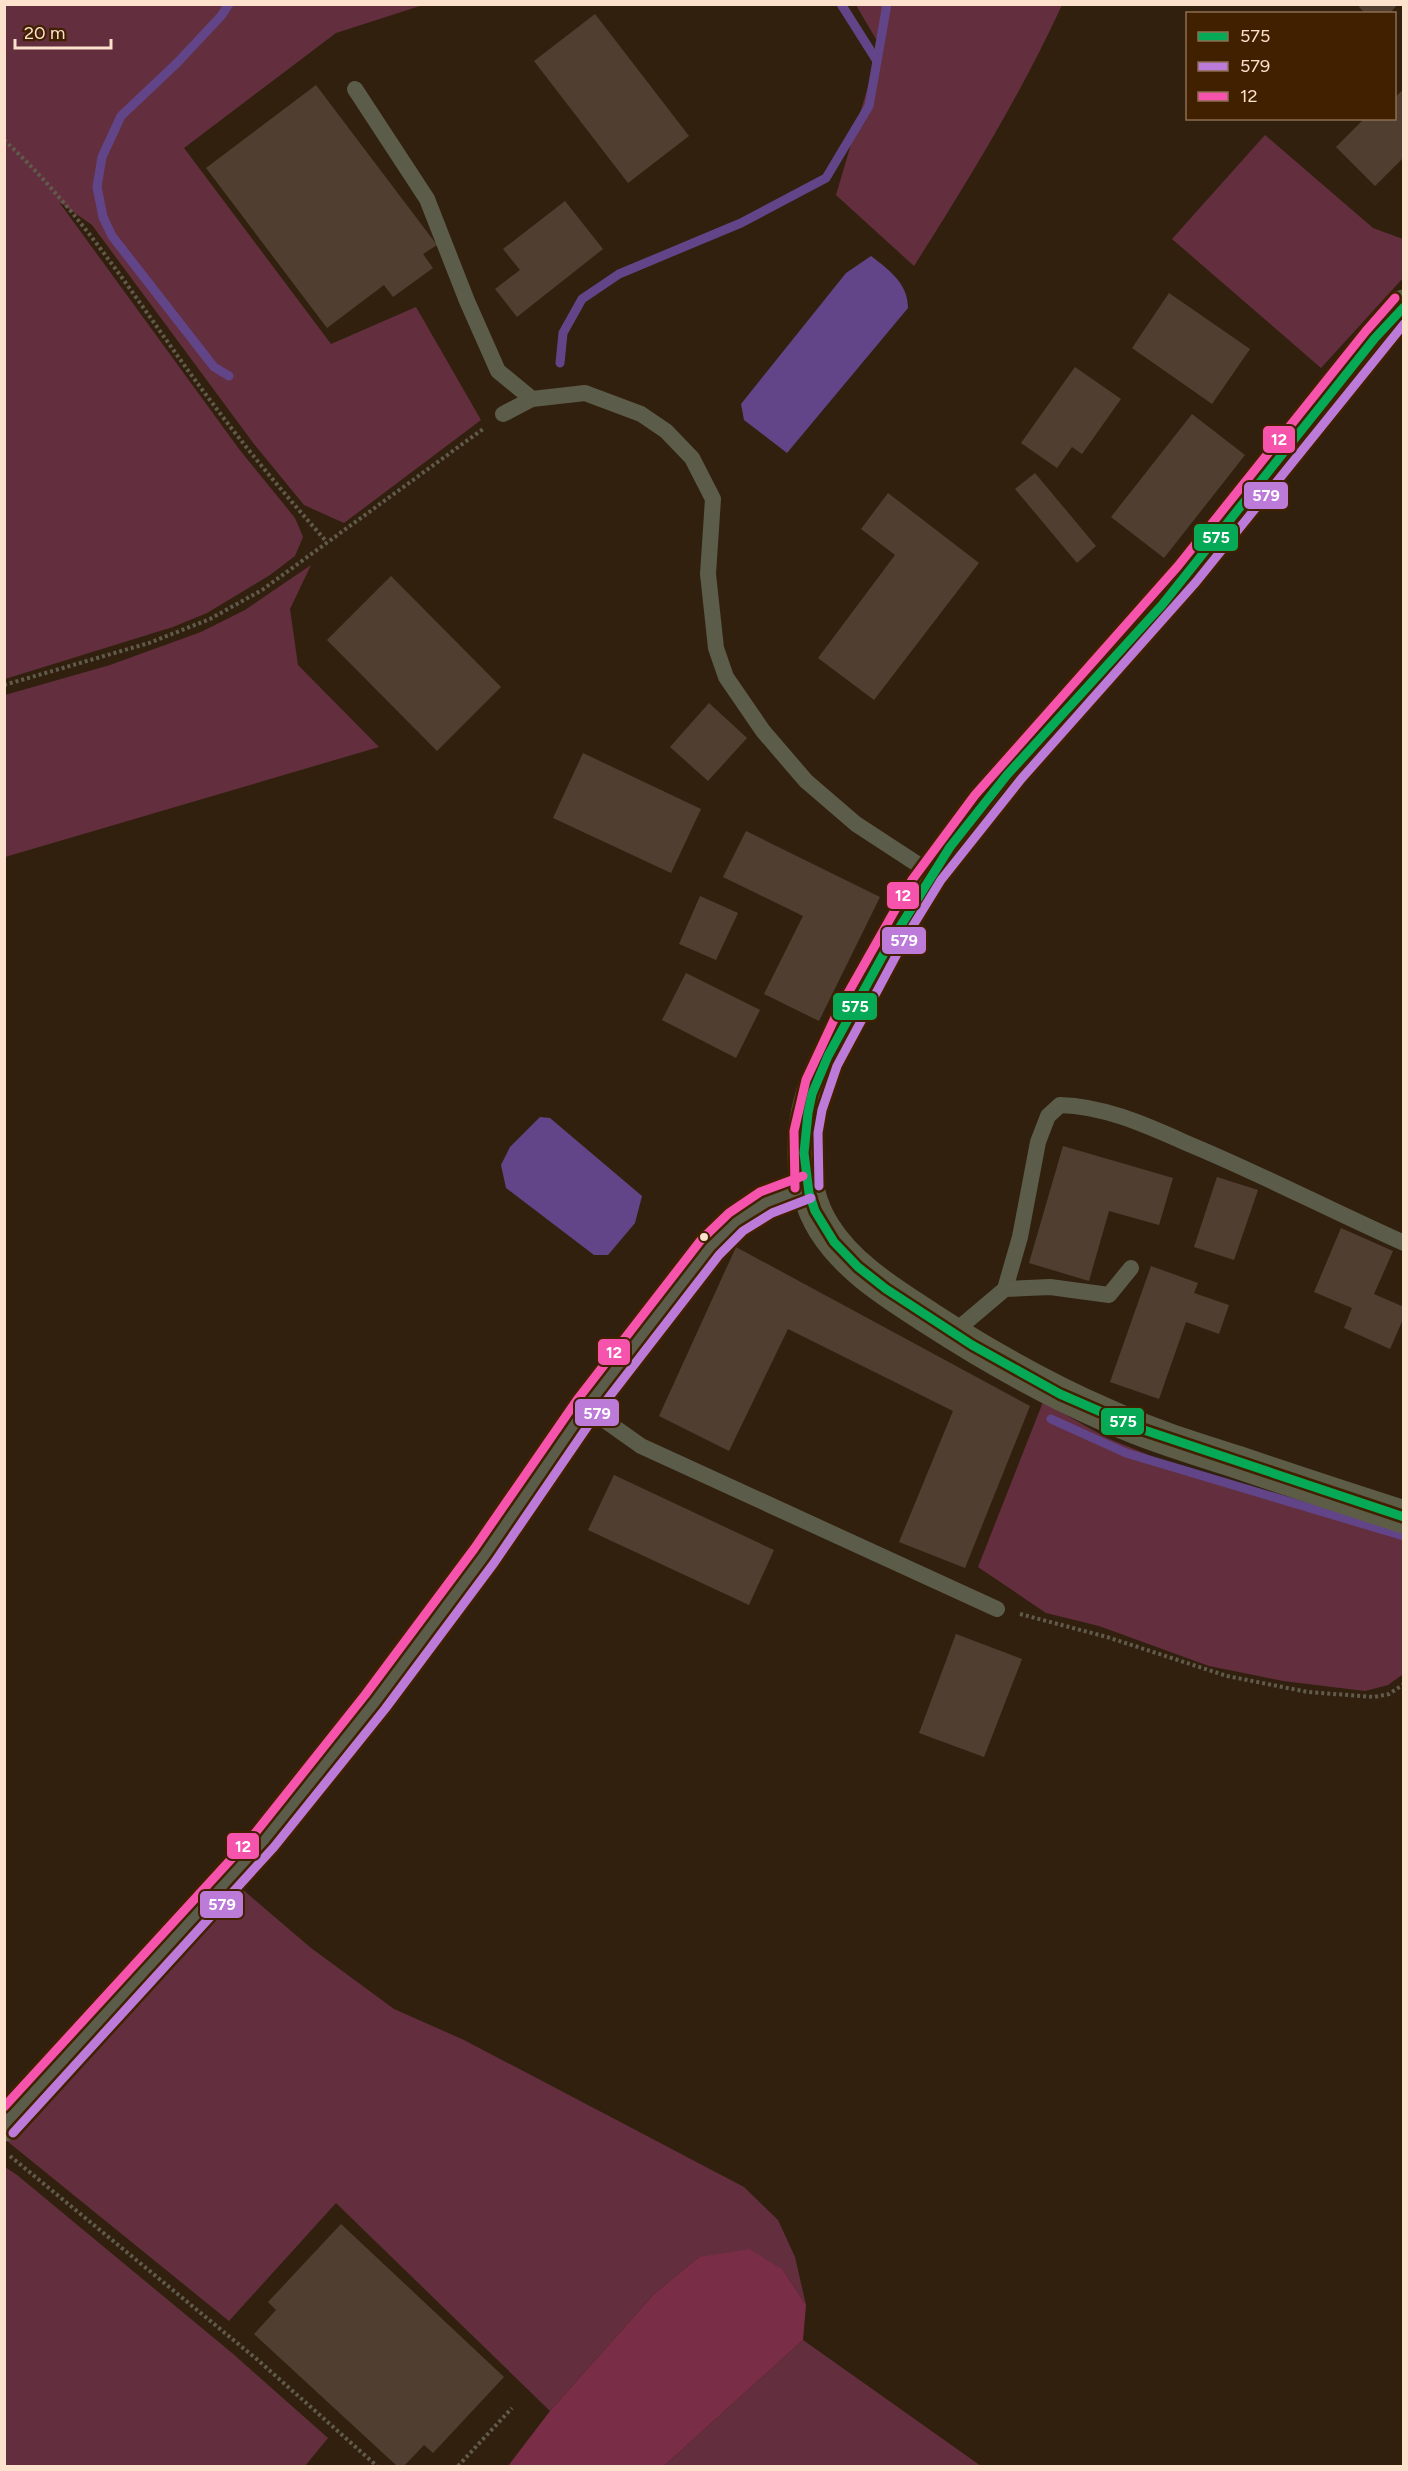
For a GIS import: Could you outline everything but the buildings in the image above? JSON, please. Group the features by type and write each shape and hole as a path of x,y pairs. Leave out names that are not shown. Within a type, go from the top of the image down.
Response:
{"main road":[{"path":"1404,306 1375,338 1160,607 1022,759 986,801 931,873 895,932 817,1080 808,1111 804,1162 807,1186 814,1209 824,1228 851,1261 886,1291 1009,1367 1109,1417 1172,1441 1404,1517"}],"street":[{"path":"4,2125 265,1840 375,1702 477,1565 586,1407 710,1247 736,1222 767,1202 807,1186"}],"lane":[{"path":"355,89 427,199 467,301 498,371 532,399"},
{"path":"503,414 532,399 585,393 641,414 666,431 692,458 713,499 708,574 716,648 726,677 763,732 806,781 856,824 931,873"},
{"path":"953,1333 1005,1289 1020,1237 1038,1142 1048,1116 1060,1105 1077,1105 1140,1123 1235,1163 1404,1243"},
{"path":"1005,1289 1050,1287 1109,1295 1131,1268"},
{"path":"586,1407 641,1446 997,1609"}],"path":[{"path":"4,140 59,196 101,248 213,404 288,499 326,541"},
{"path":"4,685 149,643 210,619 262,590 326,541 503,414"},
{"path":"997,1609 1070,1626 1227,1676 1308,1692 1365,1697 1383,1696 1404,1684"},
{"path":"4,2151 259,2361 377,2466"},
{"path":"458,2466 512,2408"}],"shaded area":[{"path":"5,4 423,5 336,33 184,148 331,344 416,307 481,420 344,523 304,505 254,444 92,225 59,202 239,449 295,518 303,537 295,556 270,575 207,613 173,627 5,679"},
{"path":"856,5 1062,5 1029,72 992,138 914,266 836,195 880,46"},
{"path":"1265,135 1373,228 1403,239 1403,278 1321,368 1172,239"},
{"path":"871,256 891,272 901,284 905,291 908,308 787,453 744,420 741,404 846,273"},
{"path":"311,565 290,609 298,665 379,747 5,857 5,695 110,665 201,632 245,610"},
{"path":"540,1117 550,1118 642,1196 635,1223 608,1255 594,1255 506,1188 501,1165 510,1147"},
{"path":"1043,1402 1107,1438 1161,1460 1403,1532 1402,1675 1388,1685 1365,1691 1283,1681 1209,1666 1099,1626 1046,1613 978,1567"},
{"path":"242,1889 311,1948 394,2009 464,2040 744,2187 778,2220 795,2257 806,2305 783,2270 699,2257 654,2294 550,2411 336,2203 229,2321 7,2141"},
{"path":"5,2167 232,2353 328,2438 305,2466 5,2466"},
{"path":"749,2249 783,2270 806,2305 803,2340 664,2466 508,2466 550,2411 654,2294 699,2257"},
{"path":"803,2340 981,2466 664,2466"}],"waterway":[{"path":"229,4 221,16 177,63 121,116 102,157 97,187 103,217 112,236 214,367 229,376"},
{"path":"560,363 563,333 582,299 619,274 741,223 826,178 869,106 877,61 841,4"},
{"path":"877,61 887,4"},
{"path":"1051,1419 1126,1453 1404,1536"}],"transit line":[{"name":"12","path":"795,1188 794,1131 806,1080 839,1009 912,880 975,795 1178,566 1395,298"},
{"name":"575","path":"1404,307 1375,338 1162,605 1007,775 950,847 888,946 828,1056 812,1094 804,1153 809,1193 815,1211 834,1242 858,1267 886,1289 972,1345 1060,1394 1138,1428 1404,1517"},
{"name":"579","path":"819,1186 818,1133 822,1110 837,1066 906,937 941,880 1022,778 1196,582 1404,324"},
{"name":"12","path":"4,2107 256,1832 365,1695 474,1549 577,1400 701,1240 729,1213 760,1192 803,1176"},
{"name":"579","path":"13,2133 274,1847 385,1709 494,1563 596,1414 719,1255 743,1231 772,1213 811,1198"}]}
